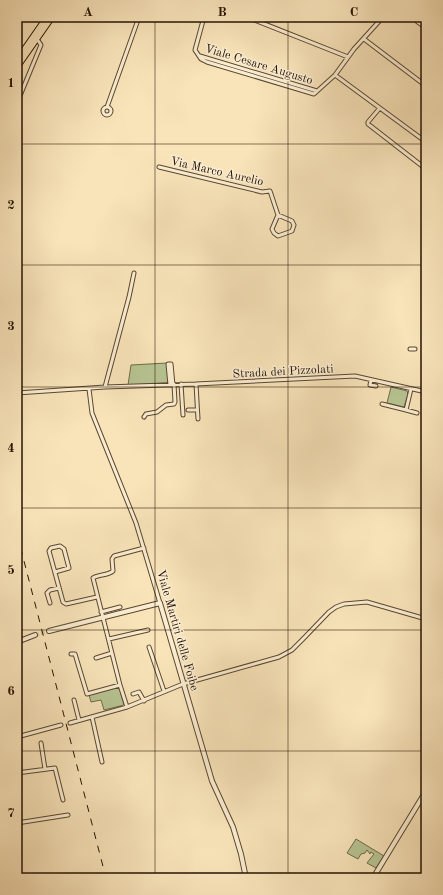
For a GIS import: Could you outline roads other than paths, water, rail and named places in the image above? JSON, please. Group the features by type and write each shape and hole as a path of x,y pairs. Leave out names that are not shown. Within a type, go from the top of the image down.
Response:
{"main road":[{"path":"17,60 47,20 52,17"},
{"path":"17,67 37,39 47,20"}],"street":[{"path":"107,107 139,17"},
{"name":"Viale Cesare Augusto","path":"204,17 195,50 201,59 314,94 317,91"},
{"path":"247,17 348,57"},
{"path":"317,91 334,75 383,17"},
{"path":"411,17 426,28"},
{"path":"17,103 41,44 37,39"},
{"path":"364,39 426,86"},
{"name":"Viale Cesare Augusto","path":"196,53 202,57 317,91"},
{"path":"334,75 426,142"},
{"path":"379,108 368,124 426,169"},
{"name":"Via Marco Aurelio","path":"158,167 262,192 270,191 278,215"},
{"path":"278,215 292,222 294,225 292,231 278,236 274,233 272,229 278,215"},
{"path":"105,387 131,296 134,274"},
{"path":"410,349 415,348"},
{"path":"144,417 146,414 157,412 166,404 174,404 175,402 168,364 171,364"},
{"name":"Strada dei Pizzolati","path":"17,393 105,387 355,376 426,392"},
{"path":"371,380 370,385 376,386"},
{"path":"181,384 183,415"},
{"path":"196,384 198,419"},
{"name":"Viale Martiri delle Foibe","path":"89,389 92,413 136,523 212,781 238,841 246,878"},
{"path":"406,410 411,389"},
{"path":"382,404 417,414"},
{"path":"188,410 197,410"},
{"path":"55,572 69,568 64,549 60,546 51,548 49,551 63,602 65,604 97,597"},
{"path":"127,707 93,578 109,574 113,571 112,559 114,556 144,548"},
{"path":"50,603 47,593 50,590 59,588"},
{"path":"70,723 127,707 183,684 279,657 292,650 329,612 344,604 367,602 426,619"},
{"path":"49,631 160,603"},
{"path":"101,612 120,608"},
{"path":"109,639 148,630"},
{"path":"17,642 35,635"},
{"path":"149,647 164,691"},
{"path":"96,658 112,653"},
{"path":"71,654 75,654 87,694 120,685"},
{"path":"133,694 139,692 144,700"},
{"path":"74,700 79,720"},
{"path":"92,717 102,762"},
{"path":"17,737 61,725"},
{"path":"41,743 45,769"},
{"path":"17,773 55,768 63,800"},
{"path":"373,878 426,791"},
{"path":"17,823 68,815"}],"tunnel":[{"path":"35,635 49,631"}],"railway":[{"path":"17,534 106,878"}]}
